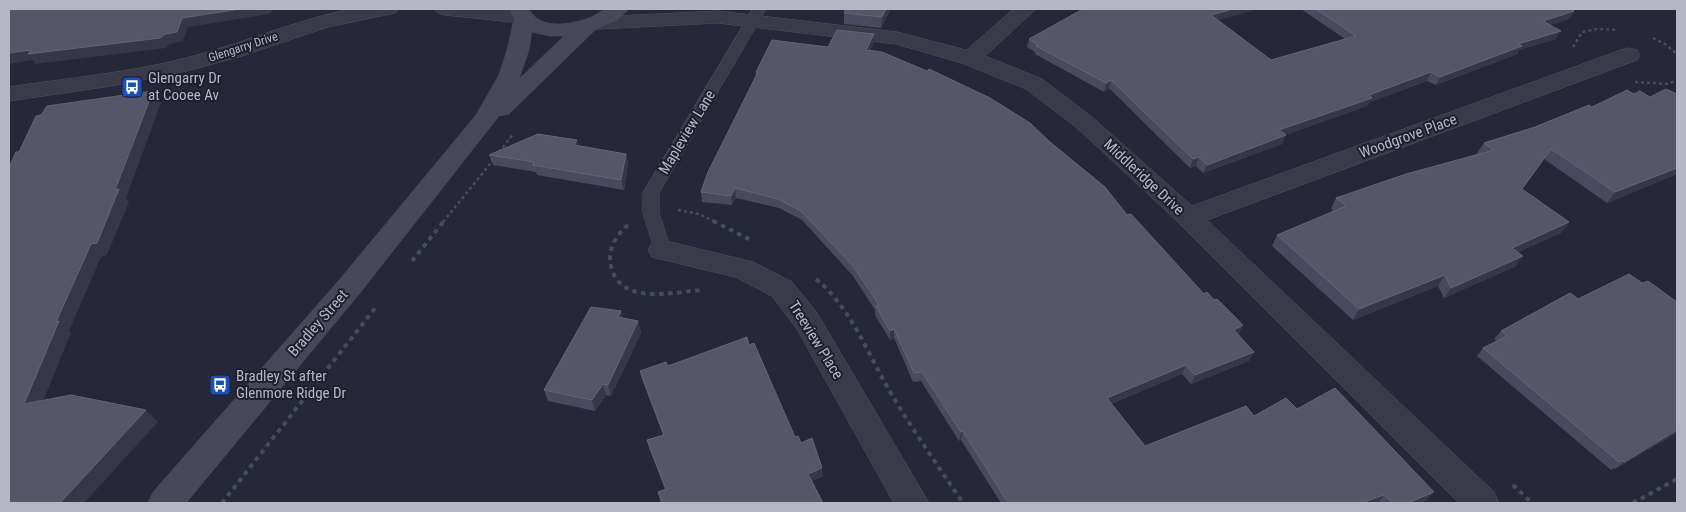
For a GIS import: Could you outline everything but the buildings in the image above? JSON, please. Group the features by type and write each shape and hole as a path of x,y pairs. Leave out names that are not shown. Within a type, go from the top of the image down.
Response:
{"main road":[{"name":"Bradley Street","path":"468,141 593,25 619,9"},
{"path":"522,15 532,24 557,30 593,25"},
{"name":"Bradley Street","path":"165,503 350,286 486,118 510,75 518,50 522,15"}],"street":[{"name":"Glengarry Drive","path":"11,96 180,66 213,58 318,22 345,15 388,9"},
{"path":"444,9 522,15"},
{"name":"Middleridge Drive","path":"691,9 718,17"},
{"path":"970,58 1026,9"},
{"name":"Middleridge Drive","path":"593,25 756,15 896,38 970,58 1034,84 1084,122 1188,217 1482,503"},
{"name":"Woodgrove Place","path":"1188,217 1629,54"},
{"name":"Treeview Place","path":"662,250 743,269 782,290 807,321 912,503"}],"lane":[{"name":"Mapleview Lane","path":"662,250 651,213 651,193 756,15"}],"path":[{"path":"1572,49 1582,32 1597,28 1622,30"},
{"path":"1646,35 1665,44 1677,54"},
{"path":"1631,82 1668,84 1677,80"},
{"path":"407,267 515,133"},
{"path":"222,503 377,305"},
{"path":"1632,503 1677,479"},
{"path":"1510,483 1532,503"}],"place":[{"name":"Glengarry Dr at Cooee Av","path":"132,87"},
{"name":"Bradley St after Glenmore Ridge Dr","path":"220,385"}]}
